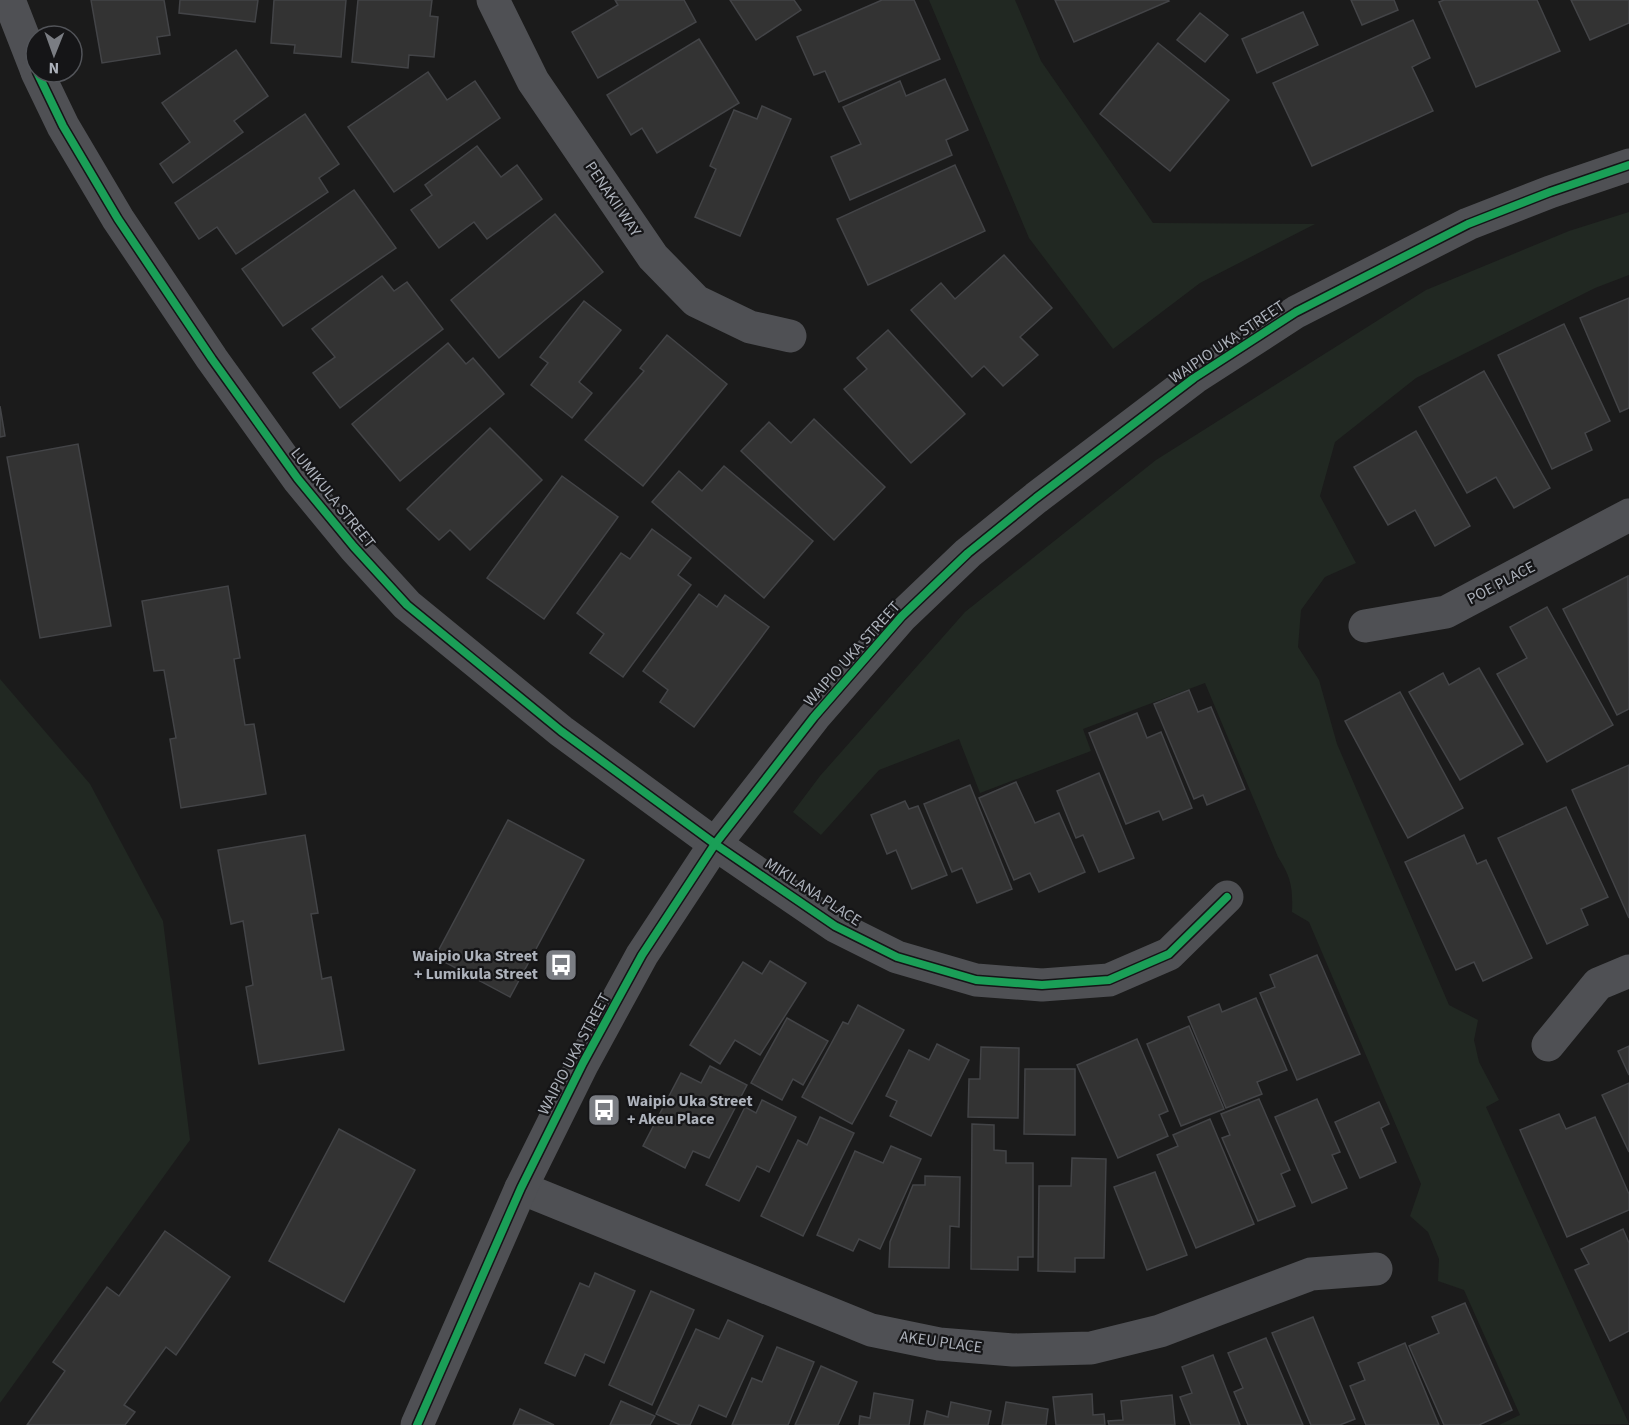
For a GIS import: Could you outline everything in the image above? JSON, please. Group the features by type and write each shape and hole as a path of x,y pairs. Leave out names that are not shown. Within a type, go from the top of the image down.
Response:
{"street":[{"name":"LUMIKULA STREET","path":"9,0 24,38"},
{"name":"PENAKII WAY","path":"493,0 533,81 653,257 696,302 750,327 790,336"},
{"name":"LUMIKULA STREET","path":"44,84 63,126 118,219 271,442 354,547 416,613 561,731 715,844"},
{"name":"WAIPIO UKA STREET","path":"417,1425 522,1188 583,1063 642,955 715,844 814,717 902,616 968,553 1027,505 1185,385 1296,312 1468,224 1550,192 1629,165"},
{"name":"POE PLACE","path":"1365,626 1446,612 1629,515"},
{"name":"MIKILANA PLACE","path":"715,844 835,926 897,957 976,980 1042,985 1109,980 1169,954 1227,897"},
{"path":"1548,1045 1598,984 1629,971"},
{"name":"AKEU PLACE","path":"522,1188 872,1330 939,1344 1013,1350 1091,1348 1160,1330 1311,1274 1377,1269"}],"shaded area":[{"path":"929,0 1015,0 1041,61 1153,223 1315,224 1200,283 1113,349 1029,238"},
{"path":"1629,212 1629,275 1595,288 1416,378 1335,442 1320,496 1356,563 1325,577 1301,610 1298,647 1319,680 1337,744 1449,1005 1478,1020 1474,1040 1479,1062 1499,1100 1486,1107 1629,1424 1499,1425 1520,1415 1464,1290 1438,1281 1439,1259 1428,1232 1410,1216 1421,1184 1309,922 1292,912 1291,889 1286,871 1278,857 1205,683 1083,729 1091,751 980,793 959,739 879,770 821,835 793,812 820,776 965,612 1156,460 1426,290 1569,231"},
{"path":"0,679 90,784 163,921 190,1140 0,1403"}],"building":[{"path":"91,0 164,0 170,35 157,37 160,54 102,63"},
{"path":"180,0 258,0 255,22 179,13"},
{"path":"274,0 346,0 341,57 294,53 295,45 271,43"},
{"path":"358,0 432,0 430,16 438,17 434,57 409,55 408,68 352,62"},
{"path":"615,0 684,0 696,22 598,78 572,32 618,5"},
{"path":"730,0 794,0 801,10 756,40"},
{"path":"882,0 914,0 940,59 839,102 825,71 814,75 797,37"},
{"path":"1055,0 1168,0 1169,1 1074,42"},
{"path":"1351,0 1394,0 1398,10 1362,25"},
{"path":"1444,0 1537,0 1560,51 1476,87 1439,2"},
{"path":"1571,0 1629,0 1629,23 1590,40"},
{"path":"1303,12 1318,45 1257,73 1242,39"},
{"path":"1200,13 1228,35 1205,62 1177,40"},
{"path":"1413,20 1430,58 1412,67 1433,111 1312,166 1273,83"},
{"path":"699,39 739,103 657,153 642,128 631,135 607,95"},
{"path":"1158,43 1229,100 1170,171 1100,114"},
{"path":"236,50 268,96 234,121 243,132 173,183 160,164 190,142 162,103"},
{"path":"428,72 447,100 475,81 500,118 394,192 348,127"},
{"path":"945,79 968,130 946,140 952,155 850,200 831,157 861,144 843,107 900,81 906,96"},
{"path":"762,106 791,119 740,236 695,217 716,169 710,166 734,110 757,119"},
{"path":"305,114 339,164 319,178 328,192 236,254 217,227 199,239 175,203"},
{"path":"477,146 501,177 517,165 542,199 487,239 474,222 439,248 411,210 432,195 425,185"},
{"path":"955,165 985,231 868,285 837,219"},
{"path":"354,190 396,248 283,326 242,269"},
{"path":"555,214 603,272 499,358 451,300"},
{"path":"1004,255 1052,308 1020,337 1038,355 1003,386 984,366 972,377 911,310 941,283 955,299"},
{"path":"382,276 394,291 407,282 443,329 340,408 313,373 335,357 312,329"},
{"path":"1629,298 1629,408 1620,412 1580,318"},
{"path":"584,301 621,330 579,382 592,393 572,418 531,385 548,363 540,357"},
{"path":"1564,324 1610,421 1585,433 1592,450 1552,469 1498,355"},
{"path":"888,330 965,414 911,463 844,389 867,369 857,358"},
{"path":"667,335 727,384 643,486 585,440 644,371 640,368"},
{"path":"448,343 466,364 473,358 504,394 400,481 352,424"},
{"path":"1484,371 1550,488 1514,508 1496,477 1467,493 1419,407"},
{"path":"0,406 5,436 0,437"},
{"path":"814,419 885,487 834,540 741,451 769,422 791,443"},
{"path":"490,428 542,480 470,550 450,530 439,540 407,509"},
{"path":"1416,431 1470,526 1435,546 1415,510 1388,525 1354,467"},
{"path":"78,444 111,626 40,638 7,457"},
{"path":"724,466 813,541 764,598 652,502 679,471 702,491"},
{"path":"562,476 618,517 544,619 487,578"},
{"path":"652,529 691,558 678,575 691,585 623,677 590,653 604,634 577,613 621,553 630,559"},
{"path":"1628,576 1629,709 1617,715 1563,609"},
{"path":"228,586 240,658 234,659 245,725 254,724 266,794 181,808 170,739 176,738 164,670 154,671 142,601"},
{"path":"699,594 717,607 725,595 769,627 694,727 660,702 668,690 643,671"},
{"path":"1547,607 1613,725 1547,762 1497,674 1527,658 1510,627"},
{"path":"1479,668 1523,744 1460,780 1409,692 1443,673 1449,685"},
{"path":"1189,690 1198,712 1211,707 1245,789 1207,805 1203,795 1194,799 1154,704"},
{"path":"1400,692 1463,808 1408,838 1345,721"},
{"path":"1137,713 1147,738 1161,732 1192,808 1163,820 1159,811 1126,824 1089,733"},
{"path":"1629,765 1629,918 1572,790"},
{"path":"1099,773 1134,858 1099,872 1083,835 1076,838 1057,791"},
{"path":"1016,782 1035,823 1059,813 1085,872 1039,892 1030,873 1014,880 979,798"},
{"path":"970,785 1012,889 977,903 962,868 952,872 924,804"},
{"path":"905,801 909,809 918,806 947,875 912,889 896,850 887,854 871,815"},
{"path":"1566,807 1608,897 1581,909 1588,925 1547,944 1498,838"},
{"path":"508,820 584,860 510,997 435,957"},
{"path":"305,835 318,913 311,914 322,979 331,977 344,1050 259,1064 246,987 253,985 243,921 231,924 218,850"},
{"path":"1464,835 1477,864 1486,860 1532,958 1483,981 1474,962 1456,970 1405,862"},
{"path":"1317,955 1360,1054 1297,1080 1260,993 1275,987 1270,975"},
{"path":"770,961 806,983 760,1055 735,1040 720,1064 690,1045 743,962 762,974"},
{"path":"1256,998 1287,1070 1257,1082 1262,1094 1226,1108 1188,1017 1219,1004 1222,1012"},
{"path":"858,1005 904,1030 852,1124 802,1097 843,1022 848,1024"},
{"path":"787,1018 828,1041 803,1085 793,1079 782,1100 751,1083"},
{"path":"1189,1026 1224,1109 1181,1126 1147,1044"},
{"path":"1137,1039 1168,1111 1159,1115 1168,1136 1118,1158 1077,1065"},
{"path":"937,1044 969,1060 931,1136 890,1116 897,1101 886,1096 909,1050 929,1060"},
{"path":"1629,1046 1629,1075 1618,1051"},
{"path":"981,1047 1019,1048 1018,1118 968,1117 969,1079 980,1079"},
{"path":"710,1066 747,1085 709,1158 693,1151 685,1168 643,1146 681,1073 701,1083"},
{"path":"1025,1069 1075,1069 1075,1135 1024,1134"},
{"path":"1629,1083 1629,1152 1602,1095"},
{"path":"1259,1099 1290,1170 1281,1174 1295,1206 1258,1221 1222,1138 1230,1135 1221,1114"},
{"path":"1317,1099 1340,1152 1332,1155 1347,1188 1312,1203 1275,1117"},
{"path":"762,1100 796,1117 769,1172 757,1166 739,1201 706,1185 745,1107 756,1113"},
{"path":"1379,1102 1389,1124 1381,1128 1396,1162 1360,1178 1335,1122"},
{"path":"1559,1114 1566,1129 1595,1117 1629,1194 1629,1210 1567,1237 1520,1130"},
{"path":"820,1117 854,1133 803,1236 761,1216 798,1140 807,1145"},
{"path":"1210,1119 1254,1224 1196,1248 1157,1155 1178,1146 1173,1135"},
{"path":"972,1124 994,1125 994,1150 1006,1151 1006,1163 1033,1163 1033,1257 1018,1257 1018,1270 971,1269"},
{"path":"339,1129 415,1170 344,1302 269,1261"},
{"path":"891,1146 921,1159 880,1249 859,1239 853,1251 817,1235 855,1151 883,1163"},
{"path":"1072,1158 1106,1159 1104,1258 1075,1258 1075,1272 1038,1271 1039,1186 1071,1186"},
{"path":"1155,1172 1187,1255 1147,1270 1114,1187"},
{"path":"925,1176 960,1177 959,1227 950,1226 949,1268 889,1267 890,1242 913,1185 925,1185"},
{"path":"1623,1229 1629,1243 1629,1331 1610,1341 1575,1270 1589,1264 1581,1249"},
{"path":"165,1231 230,1277 176,1355 166,1347 124,1405 135,1412 125,1425 27,1425 65,1371 53,1362 107,1287 119,1296"},
{"path":"595,1273 635,1291 604,1363 585,1354 575,1376 545,1363 580,1283 589,1287"},
{"path":"651,1291 694,1310 652,1405 609,1385"},
{"path":"1465,1303 1512,1410 1479,1425 1444,1425 1409,1346 1439,1333 1432,1317"},
{"path":"1313,1317 1355,1419 1340,1425 1311,1425 1272,1333"},
{"path":"728,1320 763,1336 726,1417 699,1405 690,1425 680,1425 656,1414 696,1329 719,1339"},
{"path":"1266,1338 1303,1425 1248,1425 1234,1392 1243,1388 1228,1353"},
{"path":"1405,1343 1439,1425 1366,1425 1350,1386 1365,1380 1358,1363"},
{"path":"777,1347 814,1362 788,1425 732,1425 752,1378 762,1382"},
{"path":"1213,1355 1240,1425 1191,1425 1180,1397 1192,1393 1182,1367"},
{"path":"821,1366 857,1382 838,1425 795,1425"},
{"path":"874,1393 913,1400 909,1425 859,1425 860,1416 870,1418"},
{"path":"1092,1394 1093,1415 1104,1414 1105,1425 1056,1425 1053,1397"},
{"path":"1172,1395 1175,1425 1109,1425 1108,1421 1123,1420 1121,1401"},
{"path":"621,1401 655,1416 650,1425 610,1425"},
{"path":"951,1402 991,1411 988,1425 924,1425 927,1411 948,1417"},
{"path":"1006,1402 1048,1409 1046,1425 1002,1425"},
{"path":"520,1409 554,1425 513,1425"}],"cycle path":[{"path":"43,84 63,126 118,219 212,359 298,479 354,547 407,605 561,731 715,844 835,926 897,957 976,980 1042,985 1109,980 1169,954 1227,897"},
{"path":"417,1425 521,1188 583,1063 642,955 715,844 814,717 902,616 968,553 1036,498 1194,378 1296,312 1468,224 1550,192 1629,165"}],"place":[{"name":"Waipio Uka Street + Lumikula Street","path":"561,965"},
{"name":"Waipio Uka Street + Akeu Place","path":"604,1110"}]}
